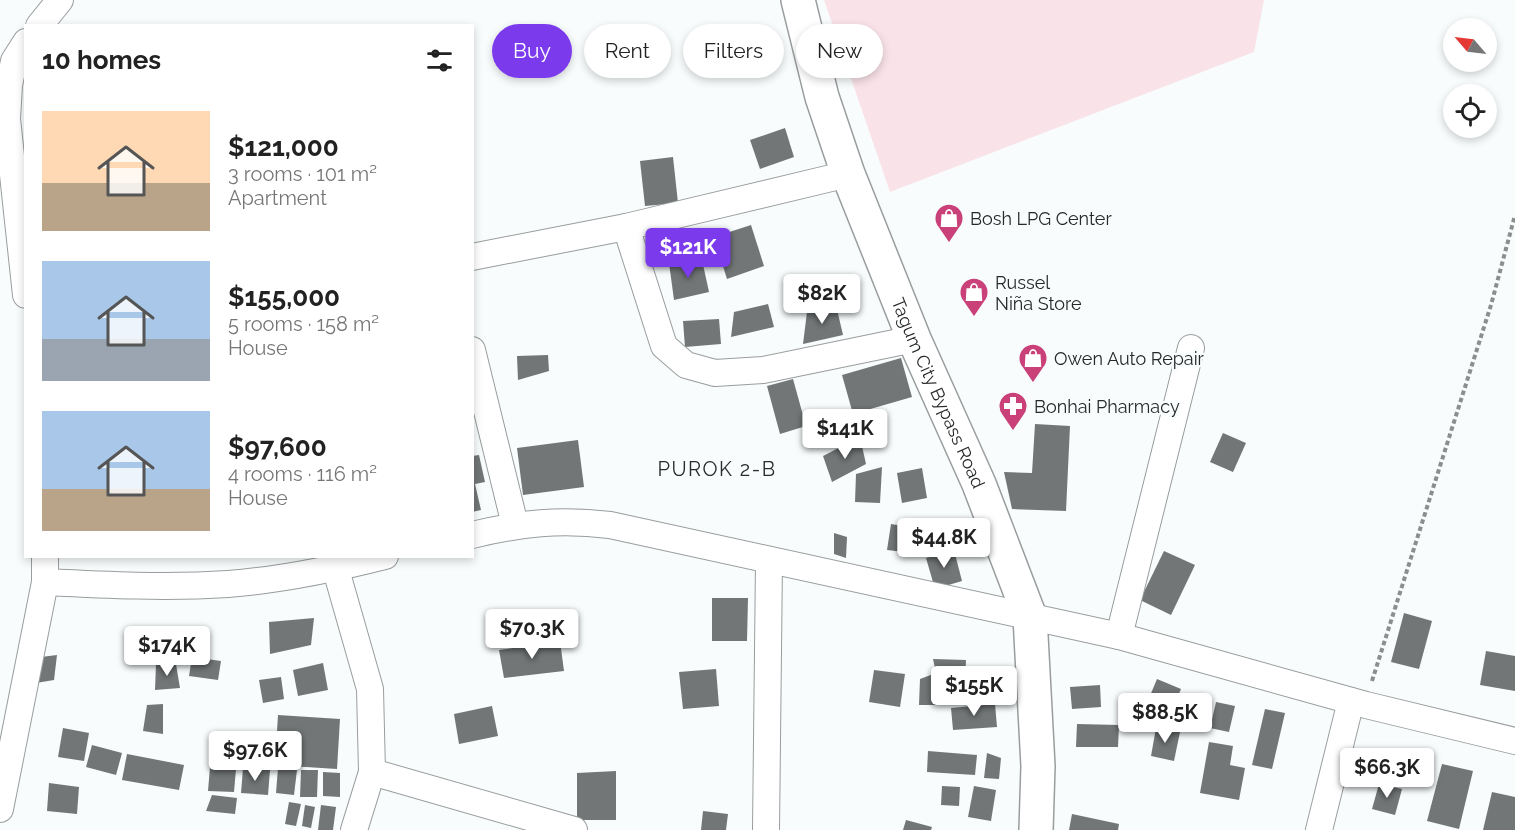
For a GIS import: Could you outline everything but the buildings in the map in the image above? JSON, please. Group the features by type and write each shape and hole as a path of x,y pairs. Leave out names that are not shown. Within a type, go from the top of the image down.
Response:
{"main road":[{"name":"Tagum City Bypass Road","path":"798,0 822,97 848,174 915,339 980,483 1030,618 1038,766 1036,830"}],"street":[{"path":"41,24 60,0"},
{"path":"24,45 14,61 9,85 7,119 24,276"},
{"path":"474,257 626,227 848,174"},
{"path":"626,227 664,346 686,365 715,373 763,370 915,339"},
{"path":"1119,636 1191,348"},
{"path":"474,358 515,525"},
{"path":"474,535 515,525 570,520 610,525 1119,636 1358,703 1515,741"},
{"path":"0,809 6,754 45,582 45,558"},
{"path":"45,582 125,586 228,584 370,558"},
{"path":"766,830 769,561"},
{"path":"333,563 370,689 372,772 354,830"},
{"path":"1319,830 1358,703"},
{"path":"372,772 574,830"}],"path":[{"path":"1358,703 1491,305 1515,215"}],"shaded area":[{"path":"824,0 1264,0 1254,52 890,192 851,78 883,78 883,24 832,24"}],"place":[{"name":"Bosh LPG Center","path":"949,244"},
{"name":"Russel Niña Store","path":"974,318"},
{"name":"Owen Auto Repair","path":"1033,384"},
{"name":"Bonhai Pharmacy","path":"1013,432"}],"district":[{"name":"PUROK 2-B","path":"717,469"}]}
